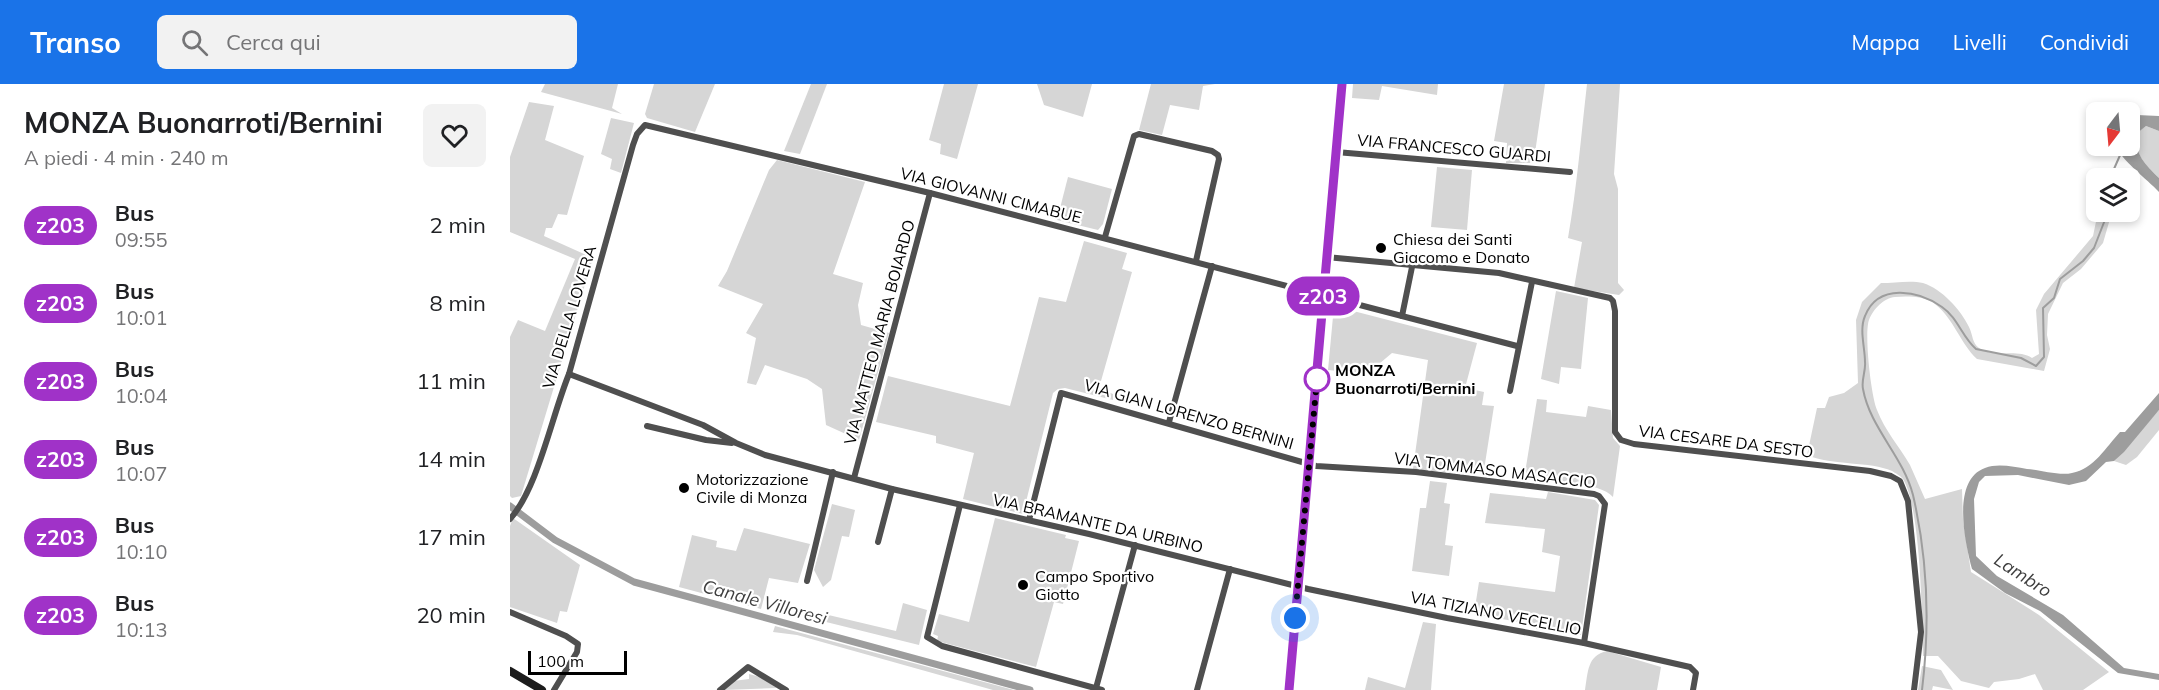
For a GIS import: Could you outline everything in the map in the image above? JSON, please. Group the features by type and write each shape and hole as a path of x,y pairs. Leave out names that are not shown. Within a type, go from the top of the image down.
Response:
{"street":[{"path":"1289,690 1342,84"},
{"name":"VIA GIOVANNI CIMABUE","path":"651,125 1105,237 1517,346"},
{"name":"VIA DELLA LOVERA","path":"511,518 521,507 569,374 633,145 641,128 651,125"},
{"path":"1105,237 1134,136 1138,134 1218,155 1196,261"},
{"name":"VIA FRANCESCO GUARDI","path":"1336,152 1570,172"},
{"name":"VIA MATTEO MARIA BOIARDO","path":"854,478 930,193"},
{"path":"1326,257 1412,267 1499,273 1532,282 1517,346 1510,391"},
{"path":"1170,423 1212,266"},
{"path":"1402,316 1412,267"},
{"name":"VIA CESARE DA SESTO","path":"1532,282 1610,298 1613,301 1615,311 1615,432 1621,440 1634,444 1870,471 1891,476 1900,481 1908,501 1921,632 1914,690"},
{"name":"VIA BRAMANTE DA URBINO","path":"569,374 703,425 736,443 765,455 892,489 1298,586"},
{"name":"VIA GIAN LORENZO BERNINI","path":"1029,520 1061,393 1309,464"},
{"name":"VIA BRAMANTE DA URBINO","path":"647,426 706,440 736,443"},
{"name":"VIA TOMMASO MASACCIO","path":"1309,464 1416,472 1599,496 1605,504 1584,643"},
{"path":"807,581 833,472"},
{"path":"878,542 892,489"},
{"path":"960,505 927,637 932,643 1099,689 1135,546"},
{"path":"1197,690 1230,569"},
{"name":"VIA TIZIANO VECELLIO","path":"1298,586 1447,618 1584,643 1690,668 1696,673 1693,690"},
{"path":"510,612 566,636 578,644 577,652 554,690"},
{"path":"720,690 748,668 786,690"},
{"path":"510,671 543,690"}],"shaded area":[{"path":"545,84 618,84 612,108 622,114 541,92"},
{"path":"654,84 715,84 695,132 647,118 645,114"},
{"path":"811,84 827,84 800,154 784,151"},
{"path":"944,84 978,84 957,159 940,154 941,144 929,140"},
{"path":"1037,84 1092,84 1083,117 1044,105"},
{"path":"1151,84 1215,84 1203,86 1199,110 1170,105 1162,135 1139,130"},
{"path":"1353,84 1438,84 1437,95 1382,86 1379,100 1352,98"},
{"path":"1504,84 1545,84 1535,153 1530,163 1506,163 1507,143 1494,141"},
{"path":"1587,84 1620,84 1614,174 1618,189 1618,283 1624,290 1619,295 1574,288 1582,242 1568,238"},
{"path":"529,102 554,106 545,140 584,156 567,215 558,214 552,228 546,228 544,236 593,258 521,496 512,498 510,496 510,337 518,320 545,331 575,259 510,232 510,157"},
{"path":"2140,115 2159,116 2159,131 2146,126 2140,131"},
{"path":"611,118 634,123 621,173 610,169 612,159 601,154"},
{"path":"2146,126 2159,131 2159,178 2140,155 2140,130"},
{"path":"2140,155 2159,178 2159,192 2140,174 2140,168 2134,168 2123,156"},
{"path":"777,160 865,182 833,274 863,283 858,305 861,325 889,333 859,440 826,425 822,389 807,379 765,365 756,385 747,383 756,338 746,333 763,304 718,286 727,271 769,170"},
{"path":"1437,167 1472,170 1467,230 1431,227"},
{"path":"1068,177 1112,189 1103,224 1098,230 1057,220"},
{"path":"2096,222 2109,222 2103,243 2081,269 2063,283 2048,314 2047,335 2050,349 2044,371 1977,359 1942,310 1926,299 1900,297 1887,299 1873,312 1869,320 1867,338 1869,365 1880,418 1910,465 1925,499 1962,489 1963,520 1971,572 2039,615 2109,672 2083,690 2043,690 2035,674 2019,679 1994,682 1989,688 1961,681 1938,656 1923,656 1917,538 1914,514 1903,479 1883,468 1828,461 1807,455 1817,408 1825,408 1829,397 1844,393 1858,383 1856,320 1862,302 1881,283 1918,282 1930,286 1956,307 1979,348 1992,353 2020,354 2032,358 2039,354 2036,310 2044,294 2093,236"},
{"path":"1084,241 1127,253 1122,269 1132,272 1099,388 1113,394 1113,400 1065,388 1053,393 1023,514 963,499 974,453 936,443 936,436 876,422 888,376 1010,406 1039,297 1066,302"},
{"path":"1556,291 1588,298 1581,369 1561,367 1559,384 1541,379"},
{"path":"1334,306 1477,343 1465,388 1484,392 1482,405 1494,406 1484,470 1456,466 1454,473 1413,469 1428,360 1392,353 1367,374 1328,370"},
{"path":"2159,393 2159,410 2124,452 2114,461 2106,462 2086,481 2069,485 2018,475 1985,476 1979,482 1974,499 1976,556 1997,576 2063,615 2124,668 2159,674 2159,680 2118,673 2040,611 2005,593 1972,569 1966,544 1963,513 1968,485 1974,475 1985,468 2006,466 2062,474 2080,471 2099,457 2120,432 2125,432"},
{"path":"1537,399 1547,400 1546,412 1586,417 1588,406 1611,410 1613,438 1620,446 1613,497 1597,488 1585,485 1524,479"},
{"path":"2159,410 2159,430 2137,457 2126,465 2114,461"},
{"path":"1430,481 1447,483 1444,503 1450,504 1445,545 1453,546 1449,576 1412,571 1420,508 1426,508"},
{"path":"1548,492 1595,500 1599,505 1581,635 1536,629 1536,625 1474,614 1479,582 1555,592 1560,556 1542,552 1545,529 1485,523 1490,493 1546,499"},
{"path":"832,504 855,510 849,537 842,536 831,580 823,587 814,570"},
{"path":"513,518 580,565 567,612 560,611 557,623 510,607 510,526"},
{"name":"Campo Sportivo Giotto","path":"995,518 1066,535 1065,538 1079,541 1063,604 1054,602 1036,667 937,641 938,636 933,634 939,614 969,622"},
{"path":"744,528 810,544 798,583 769,578 761,609 679,587 692,535 717,541 716,547 736,551"},
{"path":"903,603 927,610 919,645 818,620 820,613 896,631"},
{"path":"1423,622 1436,624 1431,690 1365,690 1368,677 1405,688"},
{"path":"775,626 1014,690 993,690 797,635 773,632"},
{"path":"1607,651 1661,667 1657,690 1585,690 1592,661 1600,653"},
{"path":"1922,666 1941,670 1953,690 1933,686 1932,690 1918,690"},
{"path":"749,674 760,677 777,688 723,690 733,681 749,679"}],"waterway":[{"path":"2114,168 2120,156"},
{"path":"1922,690 1927,617 1922,544 1913,495 1908,481 1872,417 1863,389 1865,365 1863,321 1871,305 1879,298 1889,294 1911,294 1932,301 1947,311 1976,349 2021,358 2036,366 2044,357 2043,308 2054,298 2060,279 2083,261 2094,248 2104,222"},
{"name":"Canale Villoresi","path":"510,506 555,540 634,582 1030,690"}],"bus line":[{"name":"z203","path":"1289,690 1342,84"}],"place":[{"name":"Chiesa dei Santi Giacomo e Donato","path":"1381,248"},
{"name":"MONZA Buonarroti/Bernini","path":"1317,379"},
{"name":"Motorizzazione Civile di Monza","path":"684,488"},
{"name":"Campo Sportivo Giotto","path":"1023,585"}],"route":[{"path":"1295,618 1317,379"}],"water label":[{"name":"Lambro","path":"2023,575"}]}
